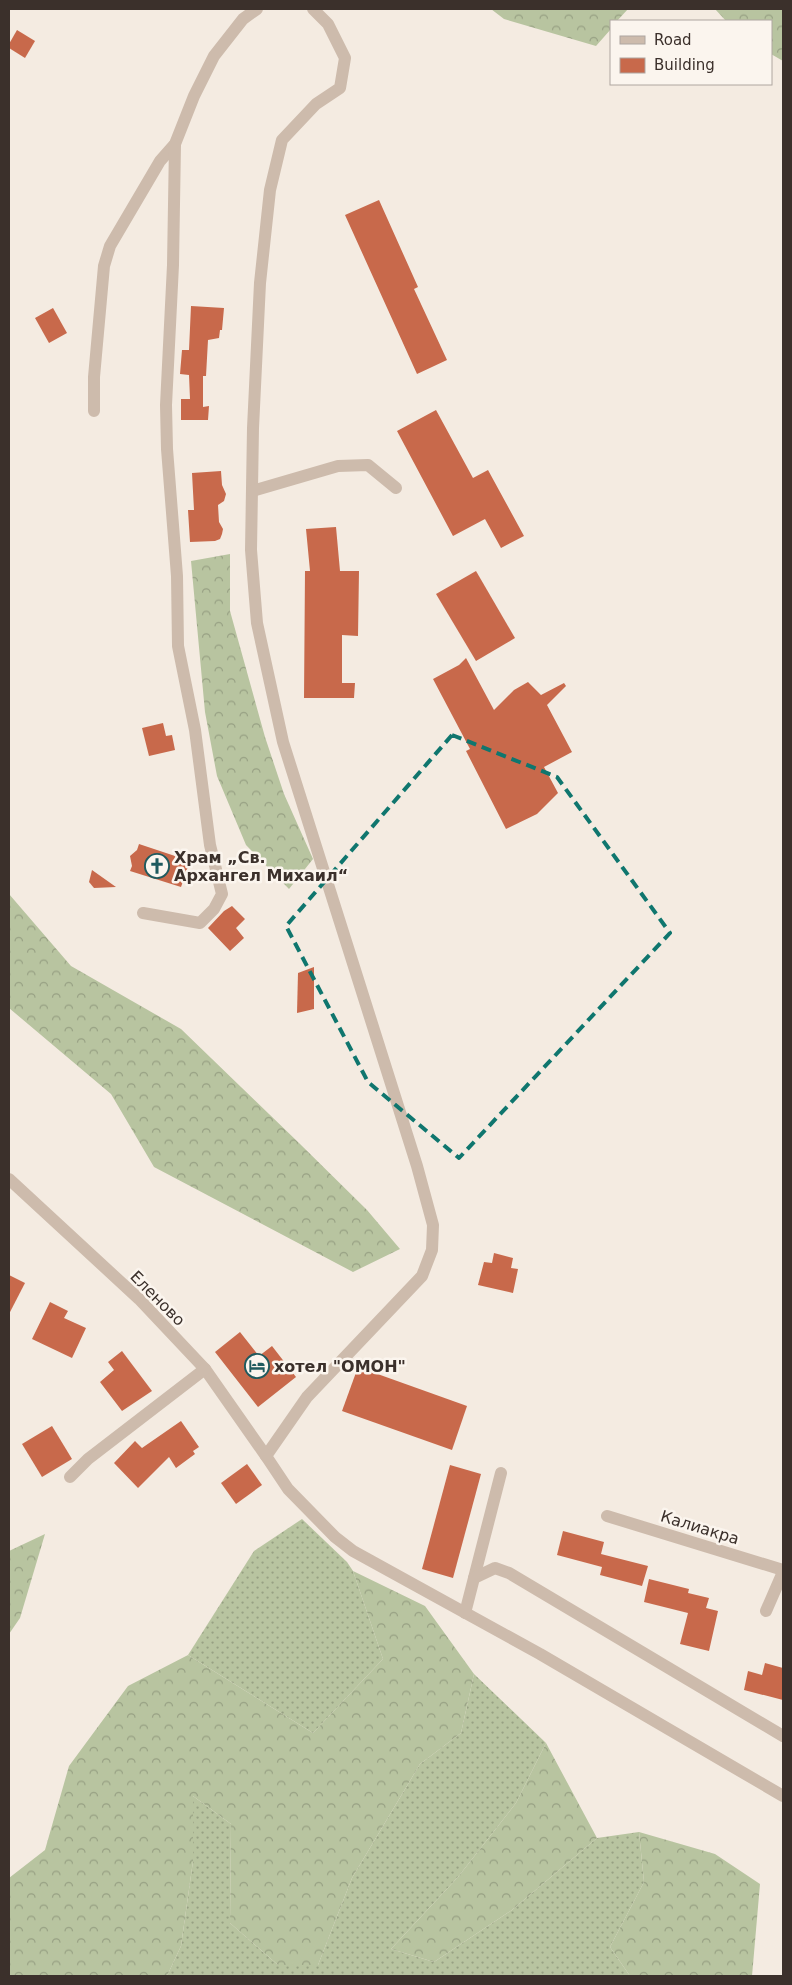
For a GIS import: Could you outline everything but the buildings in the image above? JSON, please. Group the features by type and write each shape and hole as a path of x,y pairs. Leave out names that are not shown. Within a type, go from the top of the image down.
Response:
{"street":[{"path":"94,411 94,377 104,266 110,246 160,161 175,144 194,96 214,56 243,19 256,9"},
{"path":"266,1456 307,1397 422,1276 432,1250 433,1225 414,1156 283,742 257,624 252,550 253,428 260,283 270,190 282,140 316,104 340,88 345,58 328,24 313,9"},
{"path":"144,913 200,923 214,909 222,894 210,845 195,730 178,646 177,576 167,449 166,405 173,264 175,144"},
{"path":"252,491 338,466 368,466 396,488"},
{"name":"Еленово","path":"9,1179 139,1299 205,1369 288,1489 335,1537 353,1551 540,1654 783,1796"},
{"path":"70,1477 88,1459 205,1369"},
{"path":"465,1613 501,1473"},
{"name":"Калиакра","path":"607,1516 783,1571"},
{"path":"474,1578 495,1568 509,1573 783,1736"},
{"path":"766,1611 783,1571"}],"highlighted area":[{"path":"452,735 557,777 670,933 459,1158 368,1082 286,926"}],"green space":[{"path":"491,9 628,9 618,20 610,20 610,30 596,46 504,19"},
{"path":"715,9 783,9 783,61 772,55 772,20 725,20"},
{"path":"230,554 230,611 265,737 284,794 313,859 289,889 246,845 217,776 205,712 191,561"},
{"path":"9,894 71,966 181,1029 367,1210 400,1249 353,1272 154,1167 111,1094 9,1008"},
{"path":"302,1519 347,1562 353,1571 383,1659 313,1733 188,1655 254,1551"},
{"path":"45,1534 20,1618 9,1634 9,1551"},
{"path":"353,1571 425,1606 474,1674 461,1733 420,1764 352,1878 318,1965 278,1965 230,1923 231,1824 193,1796 193,1861 181,1946 167,1976 9,1976 9,1878 45,1850 69,1766 128,1686 188,1655 313,1733 383,1659"},
{"path":"474,1674 546,1743 516,1803 458,1877 391,1949 434,1962 512,1910 597,1838 639,1832 644,1882 610,1947 630,1976 167,1976 181,1946 193,1861 193,1796 231,1824 230,1923 278,1965 318,1965 352,1878 420,1764 461,1733"},
{"path":"546,1743 597,1838 512,1910 434,1962 391,1949 458,1877 516,1803"},
{"path":"639,1832 715,1854 760,1884 752,1976 630,1976 610,1947 644,1882"}],"place":[{"name":"Храм „Св. Архангел Михаил“","path":"157,866"},
{"name":"хотел \"ОМОН\"","path":"257,1366"}]}
